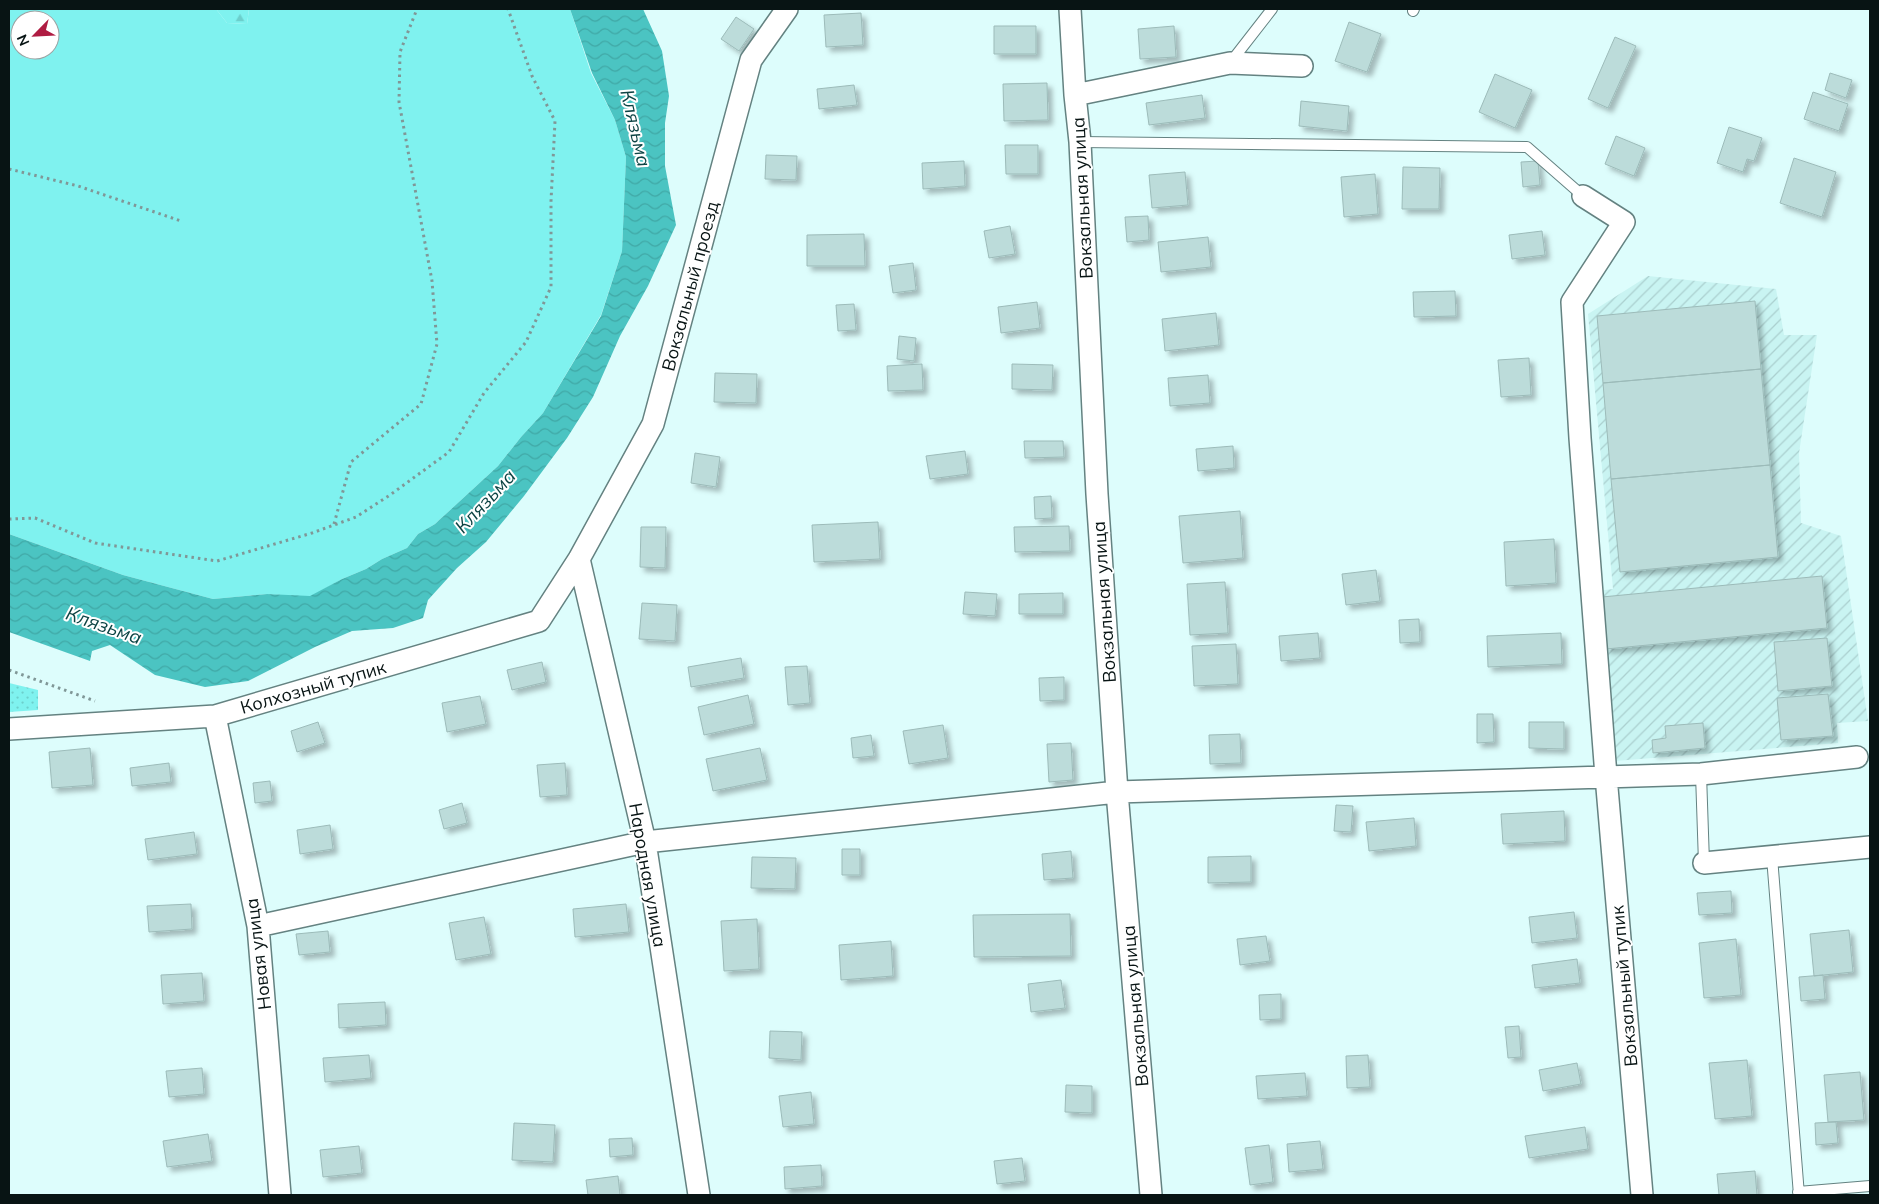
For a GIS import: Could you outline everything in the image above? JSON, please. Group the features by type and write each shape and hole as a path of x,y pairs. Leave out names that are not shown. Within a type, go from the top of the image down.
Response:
{"street":[{"name":"Вокзальный проезд","path":"579,559 653,424 751,60 787,9"},
{"name":"Вокзальная улица","path":"1070,9 1080,142 1097,494 1117,792 1151,1195"},
{"path":"1075,95 1230,63 1302,66"},
{"name":"Вокзальный тупик","path":"1583,196 1624,222 1572,302 1580,438 1606,776 1642,1195"},
{"name":"Колхозный тупик","path":"9,729 215,716 539,621 579,559"},
{"name":"Народная улица","path":"579,559 645,842 699,1195"},
{"name":"Новая улица","path":"215,716 258,926 280,1195"},
{"path":"258,926 645,842 1117,792 1701,774 1857,757"},
{"path":"1704,863 1870,847"}],"lane":[{"path":"1230,63 1272,9"},
{"path":"1080,142 1527,147 1583,196"},
{"path":"1701,774 1704,863"},
{"path":"1772,857 1799,1194 1870,1186"}],"path":[{"path":"334,525 352,462 421,404 437,344 432,281 399,102 400,52 417,9"},
{"path":"9,519 35,518 95,543 217,560 356,517 449,452 484,393 526,342 551,287 551,201 555,121 532,76 508,9"},
{"path":"9,169 78,186 181,221"},
{"path":"9,670 103,704"}],"shaded area":[{"path":"1648,276 1776,289 1784,335 1817,335 1799,453 1801,523 1841,536 1868,721 1837,723 1838,743 1615,761 1597,591 1613,589 1588,314"}],"green space":[{"path":"9,9 216,9 227,23 247,24 249,9 570,9 591,73 615,120 626,157 622,251 601,315 543,413 498,466 435,524 418,534 407,548 342,579 310,597 267,594 213,599 123,575 9,534"},
{"path":"216,9 249,9 247,24 227,23"},
{"path":"9,683 38,690 38,710 9,712"}],"water":[{"name":"Клязьма","path":"570,9 643,9 662,51 669,96 665,123 665,166 676,225 648,286 620,336 593,397 567,438 524,496 486,542 457,568 428,600 423,618 393,628 352,631 315,647 248,681 205,687 155,675 110,645 92,651 90,661 9,632 9,534 123,575 213,599 267,594 310,596 407,548 418,534 435,524 498,466 543,413 601,316 622,251 626,157 615,120 592,73"}],"building":[{"path":"861,13 863,45 826,47 824,15"},
{"path":"736,17 754,29 739,51 721,39"},
{"path":"1349,22 1381,34 1367,72 1335,61"},
{"path":"994,26 1036,26 1036,54 994,54"},
{"path":"1174,26 1176,57 1140,59 1138,29"},
{"path":"1615,37 1636,46 1608,108 1588,99"},
{"path":"1830,73 1852,80 1846,98 1825,90"},
{"path":"1495,74 1532,90 1515,128 1479,112"},
{"path":"1047,83 1048,120 1004,121 1003,84"},
{"path":"854,85 857,105 819,109 817,89"},
{"path":"1813,92 1848,104 1839,131 1804,119"},
{"path":"1202,95 1205,118 1149,125 1146,103"},
{"path":"1301,101 1349,106 1347,131 1299,126"},
{"path":"1729,127 1762,138 1754,161 1747,159 1743,172 1717,163"},
{"path":"1616,136 1645,148 1634,176 1605,164"},
{"path":"1005,145 1038,145 1038,174 1006,174"},
{"path":"766,155 797,156 796,180 765,179"},
{"path":"1794,158 1836,172 1822,217 1780,203"},
{"path":"964,161 965,186 923,189 922,163"},
{"path":"1538,161 1540,185 1523,187 1521,162"},
{"path":"1403,167 1440,168 1439,209 1402,209"},
{"path":"1185,172 1188,205 1152,208 1149,175"},
{"path":"1375,174 1378,214 1344,217 1341,177"},
{"path":"1148,216 1149,240 1127,242 1125,217"},
{"path":"1010,226 1015,254 989,258 984,231"},
{"path":"1542,231 1545,255 1512,259 1509,235"},
{"path":"864,234 865,266 807,266 807,235"},
{"path":"1208,237 1211,267 1161,272 1158,242"},
{"path":"913,263 916,290 893,293 889,266"},
{"path":"1455,291 1456,316 1414,317 1413,292"},
{"path":"1755,301 1761,369 1603,383 1597,316"},
{"path":"1037,302 1040,328 1001,333 998,307"},
{"path":"854,304 856,330 838,331 836,305"},
{"path":"1216,313 1219,345 1165,351 1162,319"},
{"path":"899,336 916,338 914,361 897,359"},
{"path":"1529,358 1531,395 1501,397 1498,360"},
{"path":"922,364 923,390 888,391 887,366"},
{"path":"1012,364 1053,365 1052,390 1012,389"},
{"path":"1761,369 1770,465 1611,479 1603,383"},
{"path":"715,373 757,374 756,403 714,402"},
{"path":"1208,375 1210,403 1170,406 1168,378"},
{"path":"1024,441 1063,441 1064,457 1025,458"},
{"path":"1233,446 1234,468 1198,471 1196,449"},
{"path":"965,451 968,474 930,479 926,456"},
{"path":"695,453 720,457 716,487 691,483"},
{"path":"1770,465 1778,557 1620,572 1611,479"},
{"path":"1051,496 1052,518 1035,519 1034,497"},
{"path":"1240,511 1243,558 1183,563 1179,516"},
{"path":"878,522 880,559 814,562 812,525"},
{"path":"1069,526 1070,551 1015,552 1014,527"},
{"path":"641,527 666,527 665,568 640,567"},
{"path":"1554,539 1556,583 1506,586 1504,542"},
{"path":"1376,570 1380,601 1346,605 1342,574"},
{"path":"1822,576 1827,628 1606,649 1602,597"},
{"path":"1225,582 1228,633 1190,635 1187,584"},
{"path":"965,592 997,594 995,616 963,614"},
{"path":"1063,593 1063,614 1019,614 1019,594"},
{"path":"642,603 677,605 675,641 639,639"},
{"path":"1419,619 1420,642 1400,643 1399,620"},
{"path":"1318,633 1320,658 1281,661 1279,636"},
{"path":"1561,633 1562,664 1488,667 1487,636"},
{"path":"1827,638 1832,686 1778,691 1774,642"},
{"path":"1236,644 1238,684 1194,686 1192,646"},
{"path":"741,658 744,678 691,687 688,667"},
{"path":"542,662 546,682 512,690 507,670"},
{"path":"807,666 810,703 788,705 785,667"},
{"path":"1064,677 1064,700 1040,701 1039,678"},
{"path":"1828,694 1833,736 1781,740 1777,698"},
{"path":"748,695 754,724 704,735 698,707"},
{"path":"480,696 486,724 447,732 442,703"},
{"path":"1477,714 1493,714 1494,742 1477,743"},
{"path":"318,722 325,743 297,752 291,731"},
{"path":"1529,722 1564,722 1564,749 1529,748"},
{"path":"1703,723 1705,748 1653,753 1652,740 1666,738 1665,726"},
{"path":"943,725 948,758 909,764 903,731"},
{"path":"1240,734 1241,763 1210,764 1209,735"},
{"path":"871,735 874,756 853,758 851,738"},
{"path":"1071,743 1073,780 1049,782 1047,744"},
{"path":"90,748 93,785 52,788 49,752"},
{"path":"760,748 767,780 713,791 706,759"},
{"path":"169,763 171,782 132,786 130,768"},
{"path":"565,763 567,795 540,797 537,765"},
{"path":"270,781 272,801 255,803 253,783"},
{"path":"462,803 467,823 444,829 439,810"},
{"path":"1336,805 1353,806 1351,832 1334,831"},
{"path":"1564,811 1565,841 1503,844 1501,814"},
{"path":"1414,818 1416,846 1369,851 1366,822"},
{"path":"330,825 333,849 300,854 297,830"},
{"path":"194,832 197,854 148,860 145,839"},
{"path":"842,849 860,849 860,875 842,875"},
{"path":"1071,851 1073,878 1044,880 1042,854"},
{"path":"1251,856 1251,882 1208,883 1208,857"},
{"path":"752,857 796,858 795,889 751,888"},
{"path":"1731,891 1732,913 1699,915 1697,893"},
{"path":"191,904 192,929 149,932 147,906"},
{"path":"626,904 629,932 575,937 573,909"},
{"path":"1574,912 1577,938 1532,943 1529,917"},
{"path":"1070,914 1071,956 974,957 973,915"},
{"path":"484,917 491,954 456,960 449,923"},
{"path":"757,919 759,969 724,971 721,921"},
{"path":"1849,930 1853,972 1814,976 1810,934"},
{"path":"328,931 330,952 299,955 296,934"},
{"path":"1266,936 1270,961 1240,965 1237,939"},
{"path":"1736,939 1741,995 1704,998 1699,943"},
{"path":"891,941 893,976 841,980 839,945"},
{"path":"1577,959 1580,983 1535,988 1532,965"},
{"path":"202,973 204,1001 163,1004 161,975"},
{"path":"1823,975 1825,999 1801,1001 1799,977"},
{"path":"1061,980 1065,1008 1031,1012 1028,984"},
{"path":"1281,994 1281,1019 1260,1020 1259,995"},
{"path":"385,1002 386,1025 339,1028 338,1004"},
{"path":"1519,1026 1521,1057 1508,1058 1505,1027"},
{"path":"770,1031 802,1032 801,1060 769,1058"},
{"path":"369,1055 371,1078 325,1082 323,1058"},
{"path":"1368,1055 1370,1087 1347,1088 1346,1056"},
{"path":"1747,1060 1752,1116 1715,1119 1709,1063"},
{"path":"1577,1063 1581,1084 1543,1091 1539,1070"},
{"path":"202,1068 204,1094 169,1097 166,1071"},
{"path":"1860,1072 1864,1120 1828,1122 1824,1075"},
{"path":"1305,1073 1307,1096 1258,1099 1256,1076"},
{"path":"1066,1085 1092,1086 1092,1113 1065,1112"},
{"path":"811,1092 814,1124 783,1127 779,1096"},
{"path":"1836,1122 1838,1143 1816,1145 1815,1123"},
{"path":"514,1123 555,1125 553,1162 512,1160"},
{"path":"1585,1127 1588,1149 1529,1158 1525,1136"},
{"path":"208,1134 212,1161 167,1167 163,1141"},
{"path":"632,1138 633,1155 610,1157 609,1139"},
{"path":"1320,1141 1323,1169 1289,1172 1287,1144"},
{"path":"1269,1145 1273,1182 1250,1185 1245,1148"},
{"path":"359,1146 362,1173 323,1177 320,1150"},
{"path":"1022,1158 1025,1181 997,1184 994,1161"},
{"path":"821,1165 822,1186 785,1189 784,1167"},
{"path":"1755,1171 1757,1195 1719,1195 1717,1174"},
{"path":"618,1176 620,1195 588,1195 586,1180"}]}
